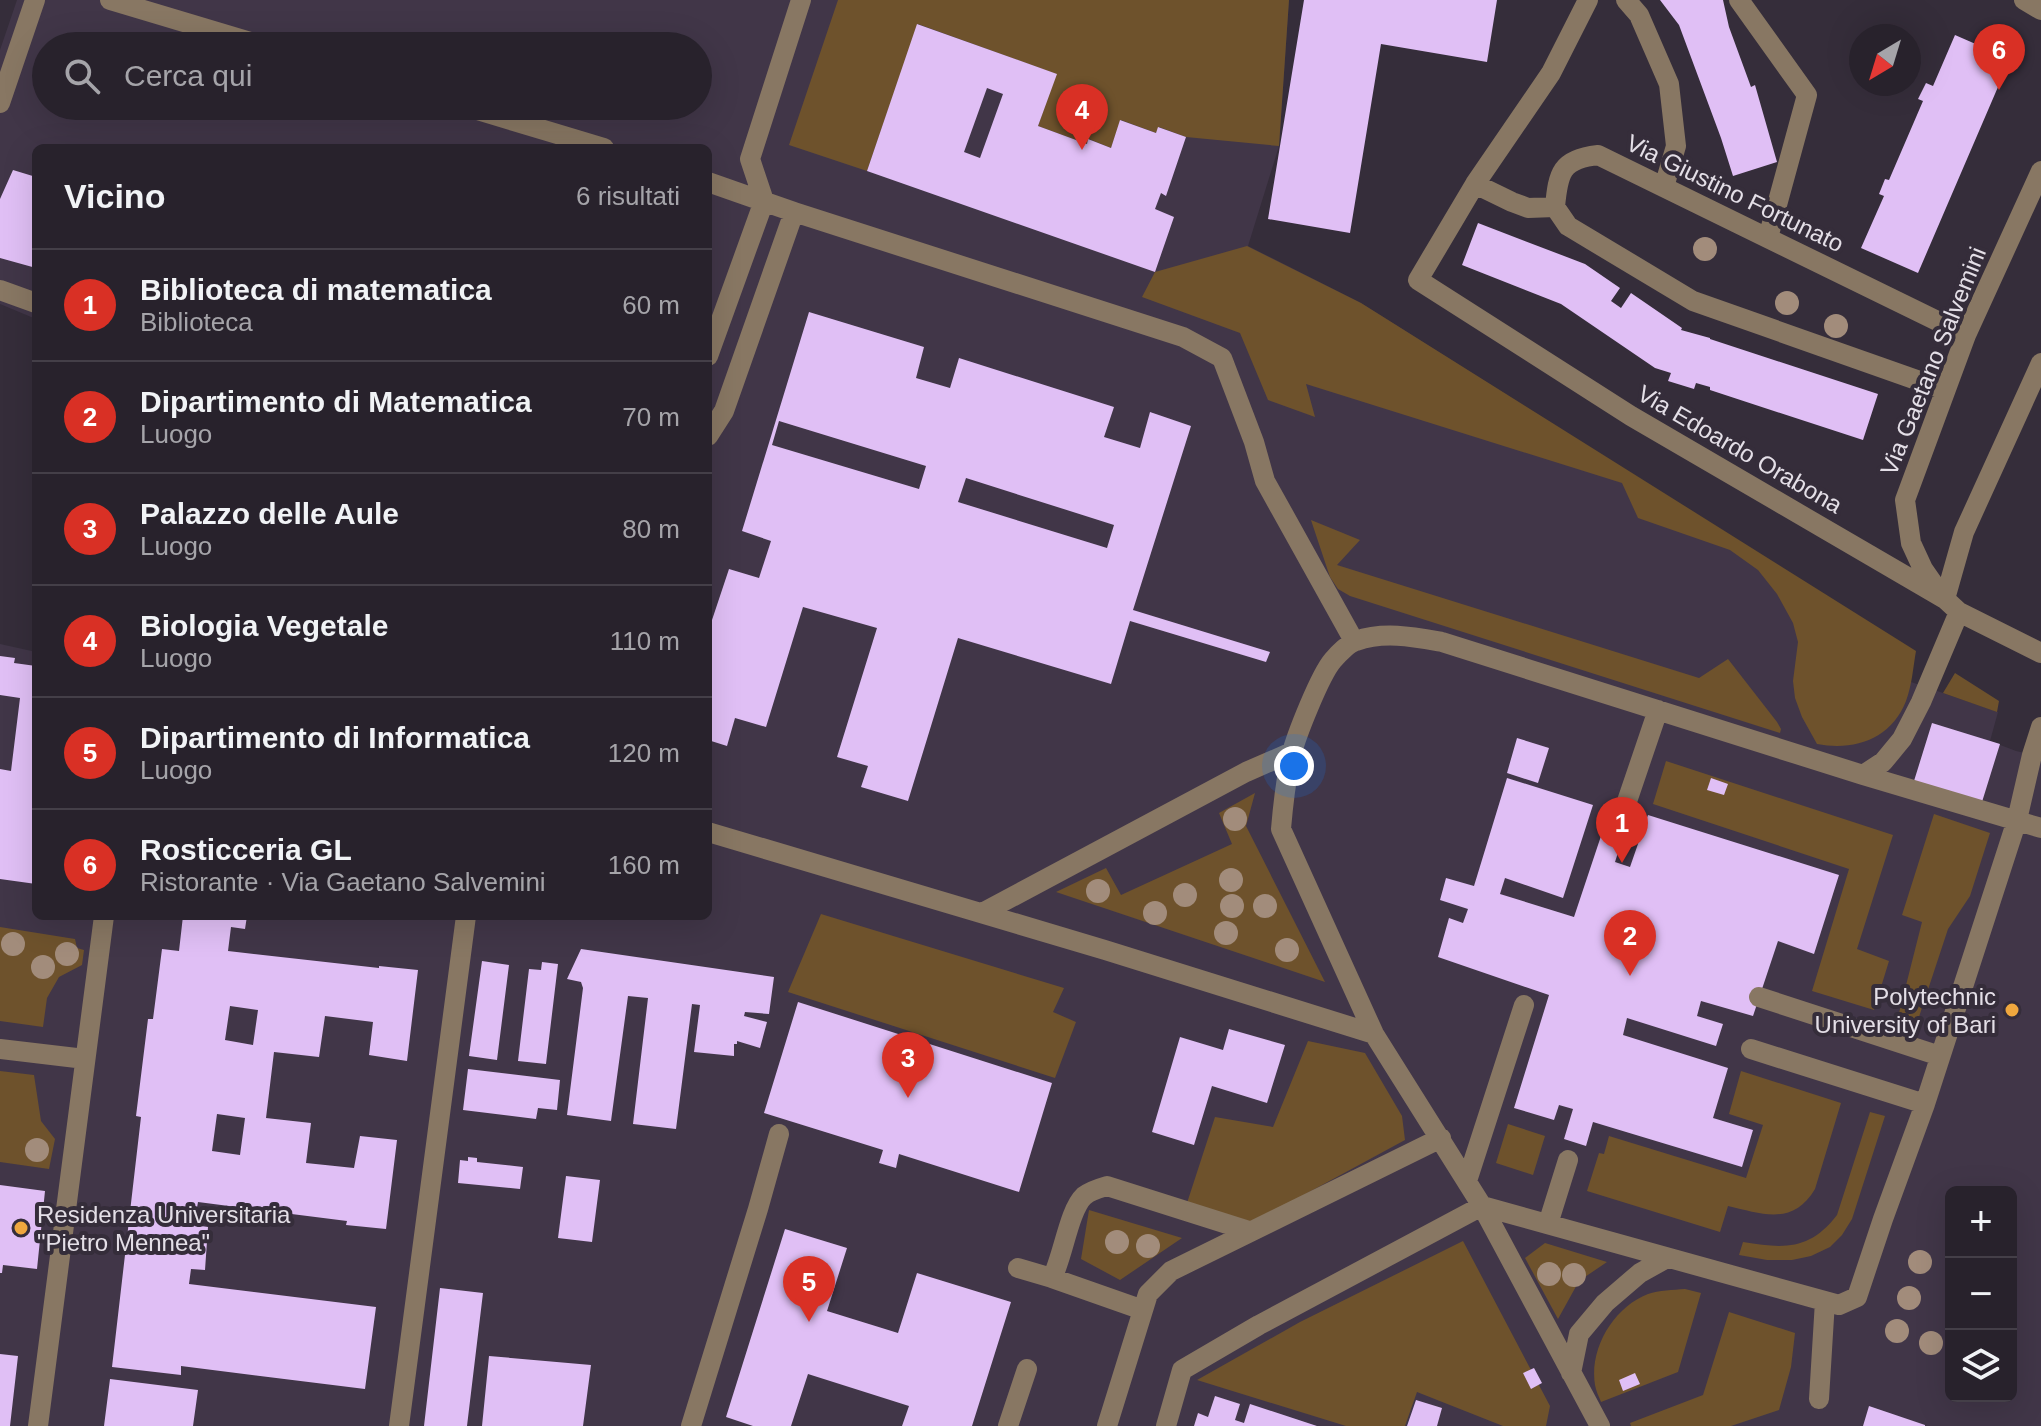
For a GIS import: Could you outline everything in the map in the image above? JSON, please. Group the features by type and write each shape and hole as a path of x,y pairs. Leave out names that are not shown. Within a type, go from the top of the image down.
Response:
{"street":[{"path":"0,103 35,0"},
{"path":"110,0 217,32"},
{"path":"712,345 764,201 750,159 801,0"},
{"path":"1588,0 1551,73 1475,184 1528,208 1555,207 1568,226 1693,301 1945,390"},
{"path":"1626,0 1639,15 1669,84 1676,146 1664,187"},
{"path":"1739,0 1807,95 1768,238"},
{"path":"2024,0 2041,10"},
{"path":"511,120 591,144"},
{"name":"Via Giustino Fortunato","path":"1555,207 1557,186 1563,170 1580,157 1598,155 1966,335"},
{"name":"Via Gaetano Salvemini","path":"1952,606 1923,569 1911,543 1905,500 1966,335 2041,171"},
{"path":"712,183 1183,337 1222,358 1254,442 1265,481 1354,641"},
{"name":"Via Edoardo Orabona","path":"1475,184 1418,280 1631,416 1952,606 2041,653"},
{"path":"712,430 724,411 794,212"},
{"path":"0,290 32,302"},
{"path":"1863,775 1883,762 1902,739 1921,702 1952,606 1964,532 2034,396 2041,363"},
{"path":"1594,1424 1571,1373 1482,1206 1374,1034 1281,829 1292,752 1332,661 1354,641 1407,636 1442,642 2041,828"},
{"path":"1621,819 1658,710"},
{"path":"1166,1426 1182,1370 1259,1325 1482,1206 1839,1305 1857,1297 1925,1104 2017,820 2041,727"},
{"path":"982,913 1246,772 1292,752"},
{"path":"712,833 1374,1034"},
{"path":"38,1426 103,920"},
{"path":"399,1426 465,920"},
{"path":"1759,997 1940,1056"},
{"path":"1467,1181 1524,1005"},
{"path":"0,1049 85,1059"},
{"path":"1751,1049 1925,1104"},
{"path":"691,1426 779,1134"},
{"path":"1107,1426 1148,1294 1171,1271 1441,1138"},
{"path":"1548,1224 1568,1160"},
{"path":"1052,1278 1075,1207 1086,1194 1107,1186 1249,1231"},
{"path":"1571,1373 1579,1334 1605,1303 1640,1273 1667,1258"},
{"path":"1018,1268 1143,1310"},
{"path":"1819,1399 1825,1301"},
{"path":"1008,1426 1027,1369"}],"shaded area":[{"path":"17,0 1289,0 1279,146 1248,246 1361,303 1770,561 1856,663 1998,712 1990,741 2041,757 2041,1426 0,1426 0,644 32,651 32,920 712,920 712,144 32,144 32,317 0,304 0,50"},
{"path":"838,0 1289,0 1279,146 1186,137 1159,127 1156,133 1121,120 1111,148 1089,139 1087,144 1038,126 1056,74 918,24 867,171 789,145"},
{"path":"1247,246 1361,303 1916,651 1906,701 1891,725 1858,743 1845,746 1817,744 1795,698 1793,681 1798,642 1793,623 1777,594 1758,570 1730,550 1638,518 1622,483 1306,384 1315,417 1268,400 1240,333 1142,297 1155,272"},
{"path":"1311,520 1360,540 1337,565 1699,678 1728,659 1777,722 1780,733 1350,596 1338,589 1330,577"},
{"path":"1955,673 1999,701 1997,712 1943,693"},
{"path":"1666,761 1893,835 1857,949 1889,961 1874,1010 1812,991 1849,869 1653,804"},
{"path":"1255,793 1246,826 1325,982 1056,892 1106,868 1121,895 1232,844 1219,813"},
{"path":"1934,814 1990,833 1970,896 1948,929 1917,1023 1898,1017 1922,922 1902,915"},
{"path":"821,914 1064,988 1053,1012 1076,1022 1055,1078 788,992"},
{"path":"0,927 75,939 77,948 84,950 82,965 59,977 47,998 43,1027 0,1021"},
{"path":"1308,1041 1365,1053 1402,1116 1405,1140 1250,1224 1187,1203 1215,1117 1273,1127"},
{"path":"0,1071 34,1075 41,1121 55,1139 49,1169 0,1162"},
{"path":"1741,1071 1841,1103 1815,1189 1806,1201 1787,1213 1776,1214 1728,1206 1720,1232 1587,1191 1599,1153 1604,1154 1609,1136 1746,1178 1763,1125 1729,1114"},
{"path":"1870,1112 1885,1116 1852,1219 1842,1235 1830,1247 1792,1260 1739,1255 1743,1242 1772,1246 1796,1244 1817,1235 1827,1226 1837,1215"},
{"path":"1508,1124 1545,1136 1533,1175 1496,1163"},
{"path":"1089,1210 1182,1238 1120,1280 1081,1259"},
{"path":"1463,1241 1550,1406 1546,1426 1503,1426 1417,1392 1405,1426 1346,1426 1197,1380 1300,1322"},
{"path":"1545,1243 1607,1262 1579,1281 1558,1319 1525,1258"},
{"path":"1685,1289 1701,1293 1678,1372 1601,1402 1594,1371 1606,1330 1636,1300 1661,1291"},
{"path":"1729,1312 1795,1333 1791,1367 1779,1410 1731,1426 1631,1426 1630,1423 1703,1395"}],"building":[{"path":"1304,0 1497,0 1487,62 1381,44 1350,233 1268,219"},
{"path":"1660,0 1723,0 1729,27 1751,87 1755,85 1777,162 1733,176 1679,25"},
{"path":"917,24 1057,74 1038,126 1087,144 1088,139 1111,148 1120,120 1156,133 1158,127 1186,137 1166,196 1161,193 1155,209 1174,217 1155,272 867,171","holes":["987,88 1003,94 980,158 964,152"]},
{"path":"1955,35 2010,59 1918,273 1861,248 1884,196 1879,194 1885,179 1889,180 1923,101 1918,99 1926,83 1933,86"},
{"path":"13,170 32,176 32,267 0,258 0,199"},
{"path":"1478,223 1585,264 1620,288 1611,301 1621,308 1631,293 1681,330 1878,394 1863,440 1710,390 1710,387 1696,383 1694,389 1668,381 1671,373 1655,368 1561,304 1462,265"},
{"path":"809,312 924,347 916,378 950,388 959,358 1114,407 1104,437 1140,448 1150,412 1191,426 1133,610 1270,652 1266,662 1130,621 1111,684 958,638 908,801 861,787 868,766 837,757 877,628 803,607 766,727 735,718 727,746 712,741 712,620 729,569 759,578 771,541 742,531","holes":["779,421 926,466 919,489 772,445","966,478 1114,525 1107,548 958,502"]},
{"path":"0,656 15,658 14,663 32,665 32,883 0,879 0,769 11,771 20,698 0,695"},
{"path":"1932,723 2000,744 1982,802 1914,781"},
{"path":"1517,738 1549,748 1538,783 1507,773"},
{"path":"1507,778 1593,805 1563,898 1505,878 1500,894 1574,917 1604,827 1624,834 1615,862 1630,867 1648,815 1839,875 1814,954 1778,941 1753,1016 1701,1001 1697,1016 1723,1024 1716,1046 1627,1018 1623,1035 1728,1068 1713,1118 1753,1130 1742,1167 1593,1122 1586,1146 1564,1139 1573,1109 1559,1105 1554,1120 1514,1108 1549,995 1438,957 1449,918 1463,923 1468,909 1440,900 1446,878 1474,886"},
{"path":"1711,778 1728,784 1724,795 1707,790"},
{"path":"183,920 246,920 245,929 231,927 228,951 418,970 407,1061 369,1055 373,1022 325,1016 319,1057 274,1052 266,1118 311,1123 306,1163 354,1168 360,1136 397,1140 386,1229 198,1202 194,1225 208,1227 205,1270 191,1269 189,1284 376,1307 365,1389 181,1366 181,1375 112,1367 141,1117 136,1116 148,1019 153,1019 162,949 179,951","holes":["230,1006 258,1010 253,1045 225,1040","217,1114 245,1118 240,1155 212,1151"]},
{"path":"581,949 774,977 769,1014 745,1012 744,1016 767,1022 760,1048 737,1041 734,1056 694,1052 700,1005 692,1004 676,1129 633,1124 648,998 628,996 611,1121 567,1115 583,988 581,982 567,979"},
{"path":"482,961 509,965 497,1060 469,1056"},
{"path":"542,962 558,964 546,1064 518,1061 529,969 541,970"},
{"path":"798,1002 1052,1083 1019,1192 899,1154 896,1168 879,1163 883,1150 764,1113"},
{"path":"1229,1029 1285,1045 1267,1103 1212,1086 1194,1145 1152,1132 1180,1037 1223,1050"},
{"path":"468,1069 560,1080 557,1110 538,1108 536,1119 463,1110"},
{"path":"468,1157 477,1158 477,1162 523,1167 520,1189 458,1183 460,1160 468,1161"},
{"path":"566,1176 600,1180 592,1242 558,1238"},
{"name":"Residenza Universitaria \"Pietro Mennea\"","path":"0,1185 45,1191 37,1269 3,1265 0,1273"},
{"path":"785,1229 847,1248 827,1311 898,1333 917,1273 1011,1302 972,1426 902,1426 909,1406 808,1374 791,1426 753,1426 726,1417"},
{"path":"440,1288 483,1293 467,1426 424,1426"},
{"path":"0,1354 18,1356 10,1426 0,1426"},
{"path":"489,1356 591,1365 583,1426 482,1426"},
{"path":"1534,1368 1542,1383 1531,1389 1523,1373"},
{"path":"1635,1373 1640,1384 1623,1391 1619,1380"},
{"path":"110,1379 198,1390 193,1426 104,1426"},
{"path":"1215,1396 1240,1404 1235,1420 1244,1423 1250,1404 1317,1426 1194,1426 1198,1413 1208,1417"},
{"path":"1416,1400 1442,1408 1437,1426 1407,1426"},
{"path":"1869,1406 1925,1425 1925,1426 1863,1426"}],"place":[{"name":"Rosticceria GL","path":"1999,90"},
{"name":"Biologia Vegetale","path":"1082,150"},
{"name":"Biblioteca di matematica","path":"1622,863"},
{"name":"Dipartimento di Matematica","path":"1630,976"},
{"name":"Polytechnic University of Bari","path":"2012,1010"},
{"name":"Palazzo delle Aule","path":"908,1098"},
{"name":"Residenza Universitaria \"Pietro Mennea\"","path":"21,1228"},
{"name":"Dipartimento di Informatica","path":"809,1322"}]}
